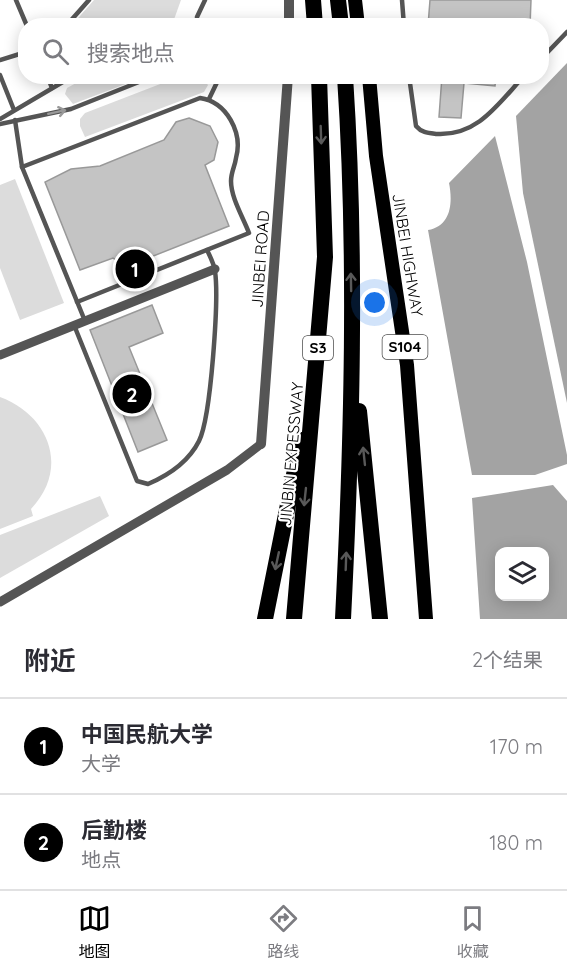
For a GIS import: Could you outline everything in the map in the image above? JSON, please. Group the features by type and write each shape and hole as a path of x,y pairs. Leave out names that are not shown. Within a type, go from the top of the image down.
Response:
{"highway":[{"path":"313,0 314,18"},
{"path":"338,0 340,18"},
{"name":"JINBIN EXPESSWAY","path":"294,619 325,257 319,84"},
{"name":"S3","path":"343,619 353,334 350,143 346,84"},
{"path":"353,334 380,619"},
{"path":"265,619 317,360"}],"main road":[{"path":"356,0 357,18"},
{"path":"361,0 363,18"},
{"name":"JINBEI HIGHWAY","path":"364,84 369,150 401,368 421,619"},
{"name":"JINBEI HIGHWAY","path":"370,84 376,156 407,365 426,619"}],"street":[{"path":"288,0 289,18"},
{"name":"JINBEI ROAD","path":"261,444 287,84"},
{"path":"0,355 215,269"},
{"path":"0,602 227,470 261,444"}],"lane":[{"path":"16,0 24,18"},
{"path":"73,18 89,0"},
{"path":"197,18 205,0"},
{"path":"402,0 403,18"},
{"path":"549,51 567,32"},
{"path":"0,60 18,54"},
{"path":"0,75 14,110"},
{"path":"50,84 52,88"},
{"path":"0,119 59,84"},
{"path":"0,124 71,109 134,84"},
{"path":"209,99 216,84"},
{"path":"410,84 416,126 424,133 454,135 467,131 483,119 516,84"},
{"path":"22,167 190,101 209,99 229,116 235,129 237,158 230,182 249,233 77,302"},
{"path":"15,120 22,167 85,321"},
{"path":"74,325 137,481 148,484 188,459 201,438 213,357 217,294 215,269 207,250"}],"shaded area":[{"path":"94,0 181,0 175,18 78,18"},
{"path":"567,63 567,403 523,193 516,116"},
{"path":"74,84 126,84 73,104 65,94 67,88"},
{"path":"160,84 208,85 204,92 85,137 80,126 80,119 85,113"},
{"path":"495,136 527,262 567,455 567,464 535,475 472,475 428,230 442,224 449,213 451,198 449,183"},
{"path":"15,179 64,303 20,320 0,268 0,185"},
{"path":"0,397 17,405 31,416 42,430 51,460 50,477 43,493 31,509 33,516 0,529"},
{"path":"553,485 567,501 567,619 480,619 472,498"},
{"path":"100,496 109,516 0,578 0,535"}],"building":[{"path":"430,0 531,0 530,18 429,18"},
{"path":"441,84 464,84 461,118 439,117"},
{"path":"189,118 210,126 218,142 214,160 205,165 229,226 123,268 121,263 113,258 80,270 45,182 71,169 100,166 164,140 176,122"},
{"path":"152,305 163,333 129,347 167,440 138,452 90,330"}],"place":[{"name":"中国民航大学","path":"135,269"},
{"name":"后勤楼","path":"132,394"}]}
